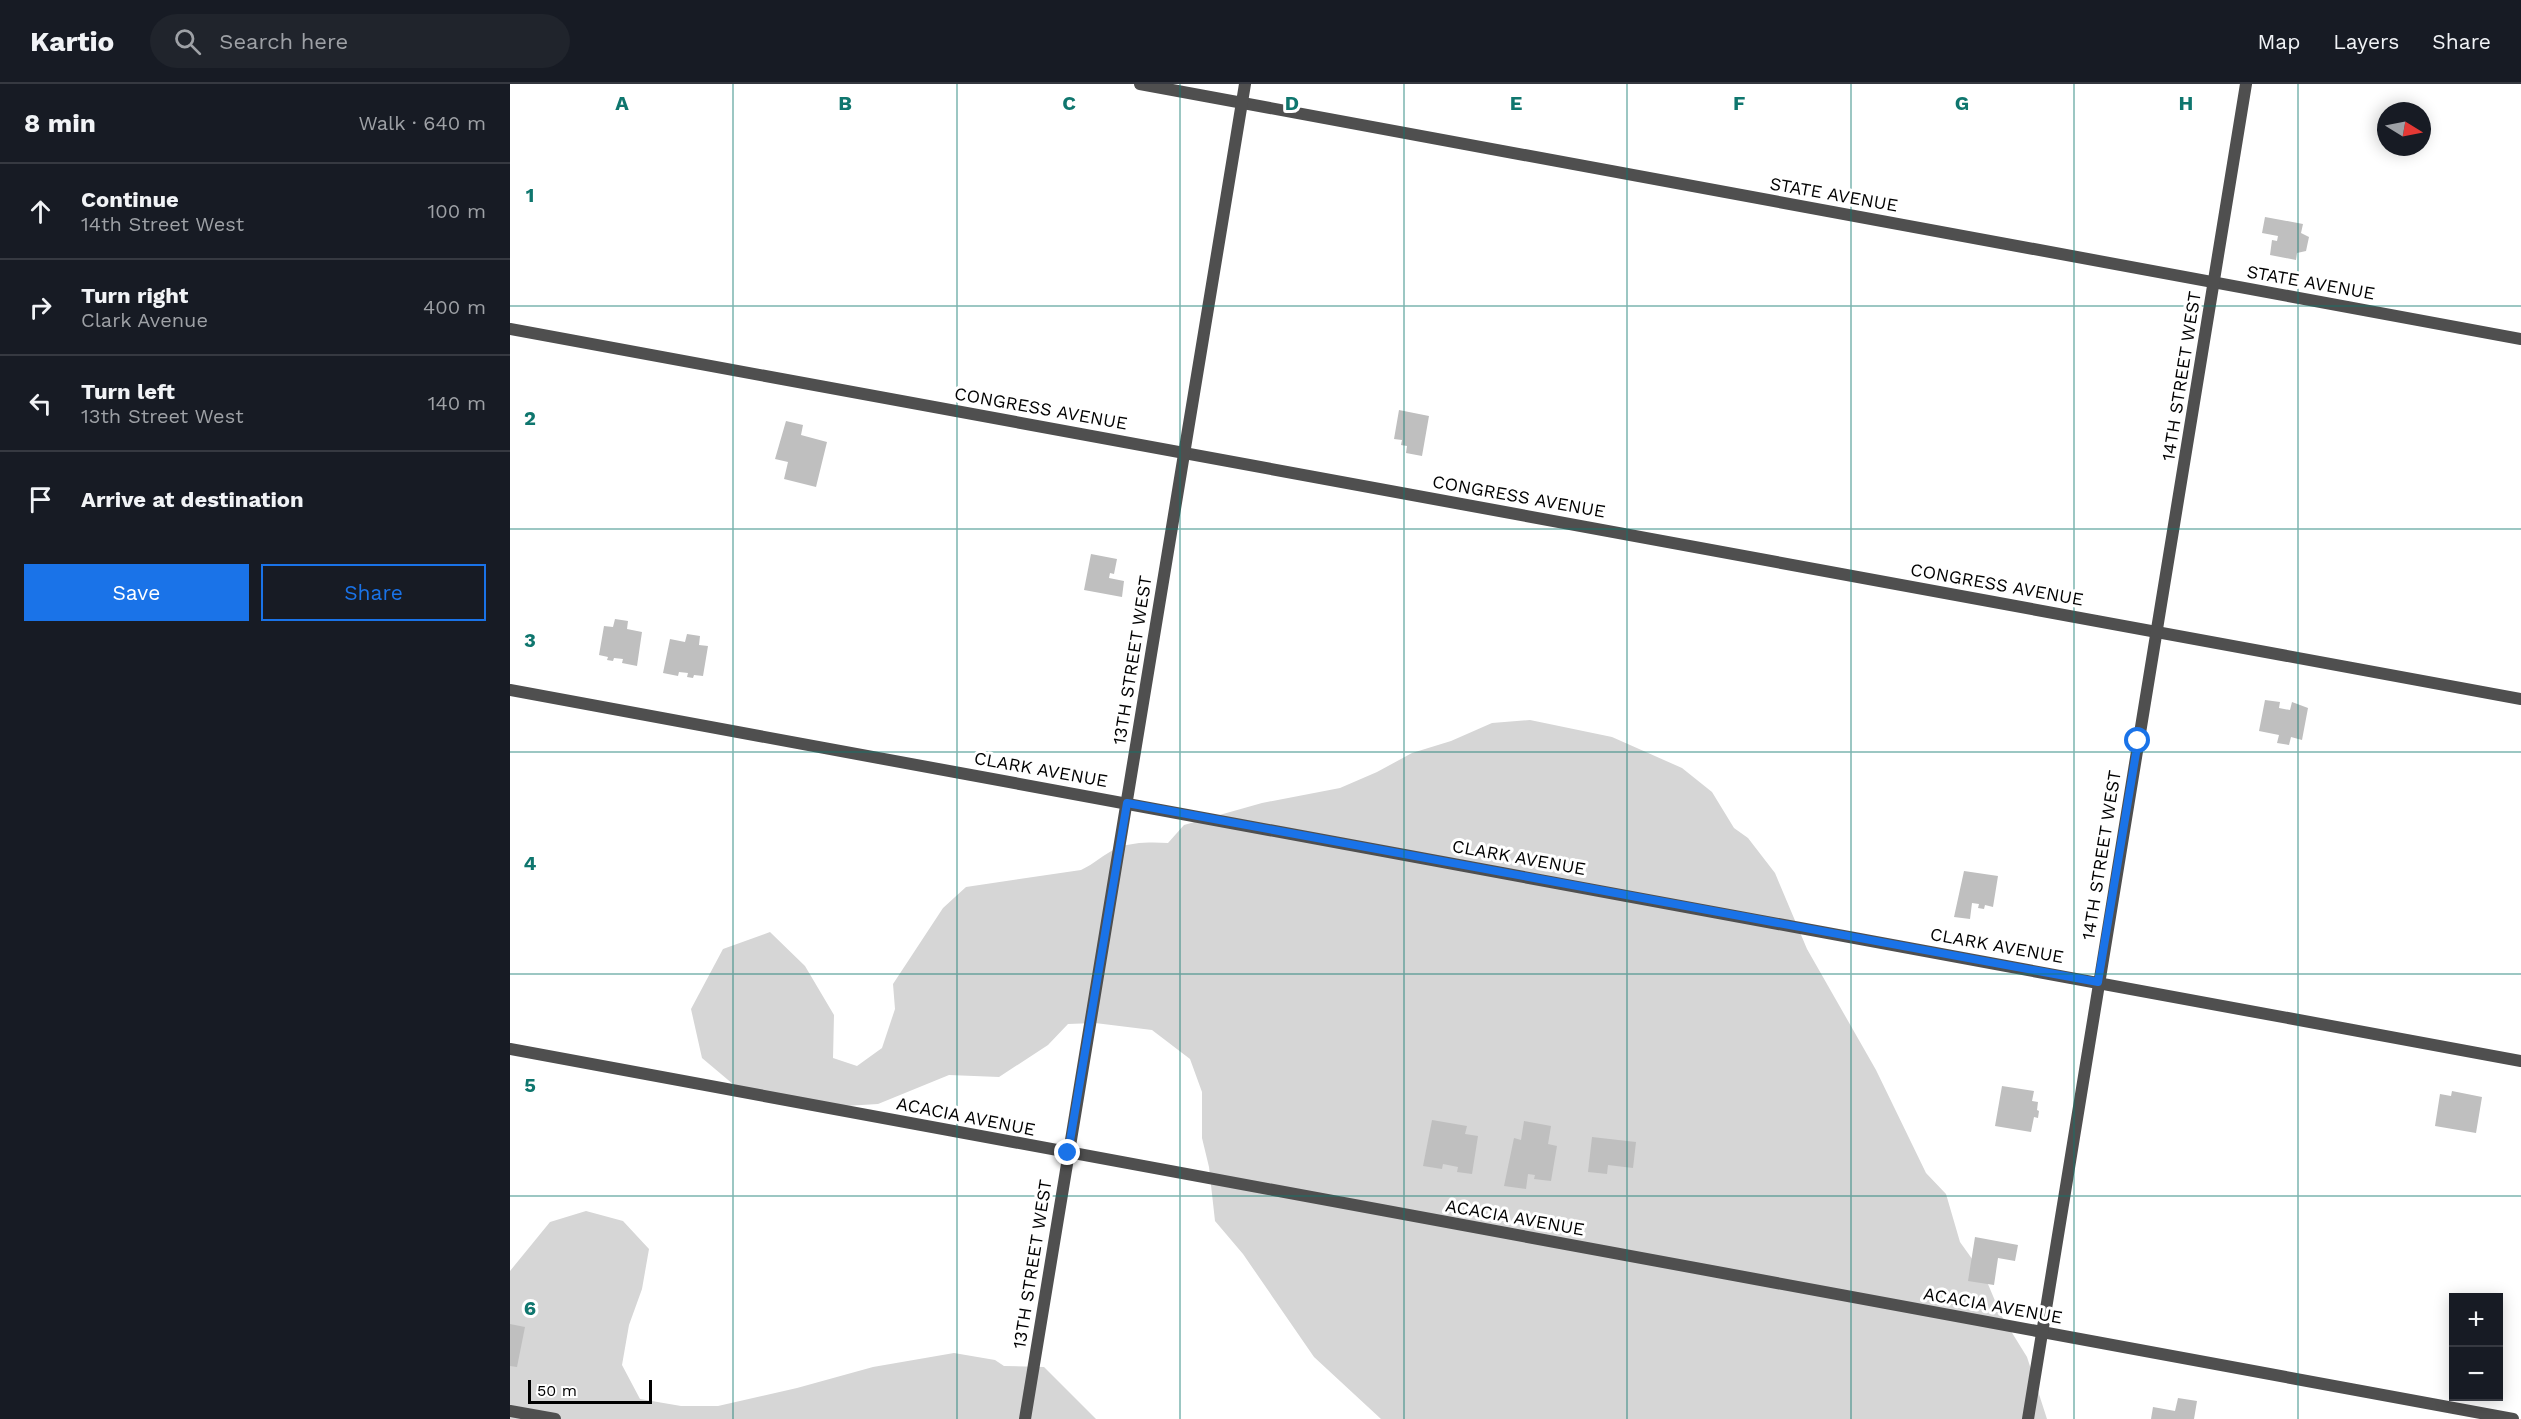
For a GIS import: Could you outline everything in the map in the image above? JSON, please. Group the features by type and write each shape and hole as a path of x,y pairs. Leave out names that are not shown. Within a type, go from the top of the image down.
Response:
{"street":[{"name":"STATE AVENUE","path":"1140,84 2521,339"},
{"name":"13TH STREET WEST","path":"1025,1419 1245,84"},
{"name":"14TH STREET WEST","path":"2028,1419 2246,84"},
{"name":"CONGRESS AVENUE","path":"510,329 2521,699"},
{"name":"CLARK AVENUE","path":"510,690 2521,1061"},
{"name":"ACACIA AVENUE","path":"510,1049 2513,1419"},
{"path":"510,1411 555,1419"}],"shaded area":[{"path":"1530,720 1612,737 1682,768 1712,792 1734,828 1748,838 1775,873 1807,949 1876,1070 1926,1173 1946,1194 1960,1242 1985,1277 2001,1315 2027,1357 2047,1419 1381,1419 1314,1357 1243,1254 1215,1221 1209,1167 1202,1138 1202,1092 1190,1059 1152,1030 1095,1023 1068,1024 1048,1045 999,1077 949,1075 878,1104 812,1108 740,1090 702,1058 691,1009 723,949 770,932 805,966 834,1015 833,1058 857,1066 882,1048 895,1009 893,984 943,908 966,887 1081,870 1112,850 1123,846 1168,843 1184,825 1262,803 1340,788 1412,753 1451,741 1492,723"},
{"path":"586,1211 623,1221 649,1249 642,1289 629,1325 622,1365 640,1399 681,1406 718,1406 797,1388 873,1367 954,1353 995,1360 1004,1366 1044,1367 1096,1419 510,1419 510,1271 550,1222"}],"building":[{"path":"2265,217 2303,224 2301,233 2309,237 2306,251 2297,253 2296,260 2270,255 2272,240 2277,241 2278,236 2262,233"},
{"path":"1399,410 1429,416 1422,456 1406,453 1407,446 1401,445 1402,440 1394,439"},
{"path":"786,421 803,425 801,435 827,442 816,487 784,479 788,462 775,459"},
{"path":"1091,554 1117,559 1114,574 1110,573 1109,578 1124,581 1122,597 1084,590"},
{"path":"615,619 628,621 627,629 642,632 637,666 622,663 623,659 607,660 608,657 599,655 604,626 613,627"},
{"path":"687,634 700,636 699,645 708,646 703,676 694,675 693,678 687,677 688,673 679,672 678,676 663,673 670,639 685,642"},
{"path":"2265,700 2280,702 2279,708 2290,710 2292,702 2308,708 2302,740 2291,737 2289,745 2277,743 2279,735 2259,731"},
{"path":"1964,871 1998,876 1993,907 1985,905 1984,909 1978,908 1979,904 1972,903 1970,919 1954,917"},
{"path":"2002,1086 2034,1091 2032,1101 2038,1102 2037,1110 2039,1111 2038,1118 2034,1117 2031,1132 1995,1126"},
{"path":"2452,1091 2482,1097 2476,1133 2435,1126 2440,1094 2451,1096"},
{"path":"1432,1120 1467,1126 1465,1134 1478,1136 1472,1174 1457,1172 1458,1167 1443,1164 1442,1169 1423,1166"},
{"path":"1524,1121 1551,1126 1548,1144 1557,1146 1551,1181 1534,1179 1535,1175 1528,1174 1526,1189 1504,1186 1514,1138 1521,1140"},
{"path":"1592,1137 1636,1142 1633,1168 1608,1165 1607,1174 1588,1172"},
{"path":"1975,1237 2018,1245 2015,1261 1998,1258 1994,1285 1968,1281"},
{"path":"510,1324 525,1327 517,1367 510,1366"},
{"path":"2178,1398 2197,1401 2194,1419 2151,1419 2153,1407 2175,1411"}],"route":[{"path":"1068,1153 1127,803 2098,982 2138,741"}]}
